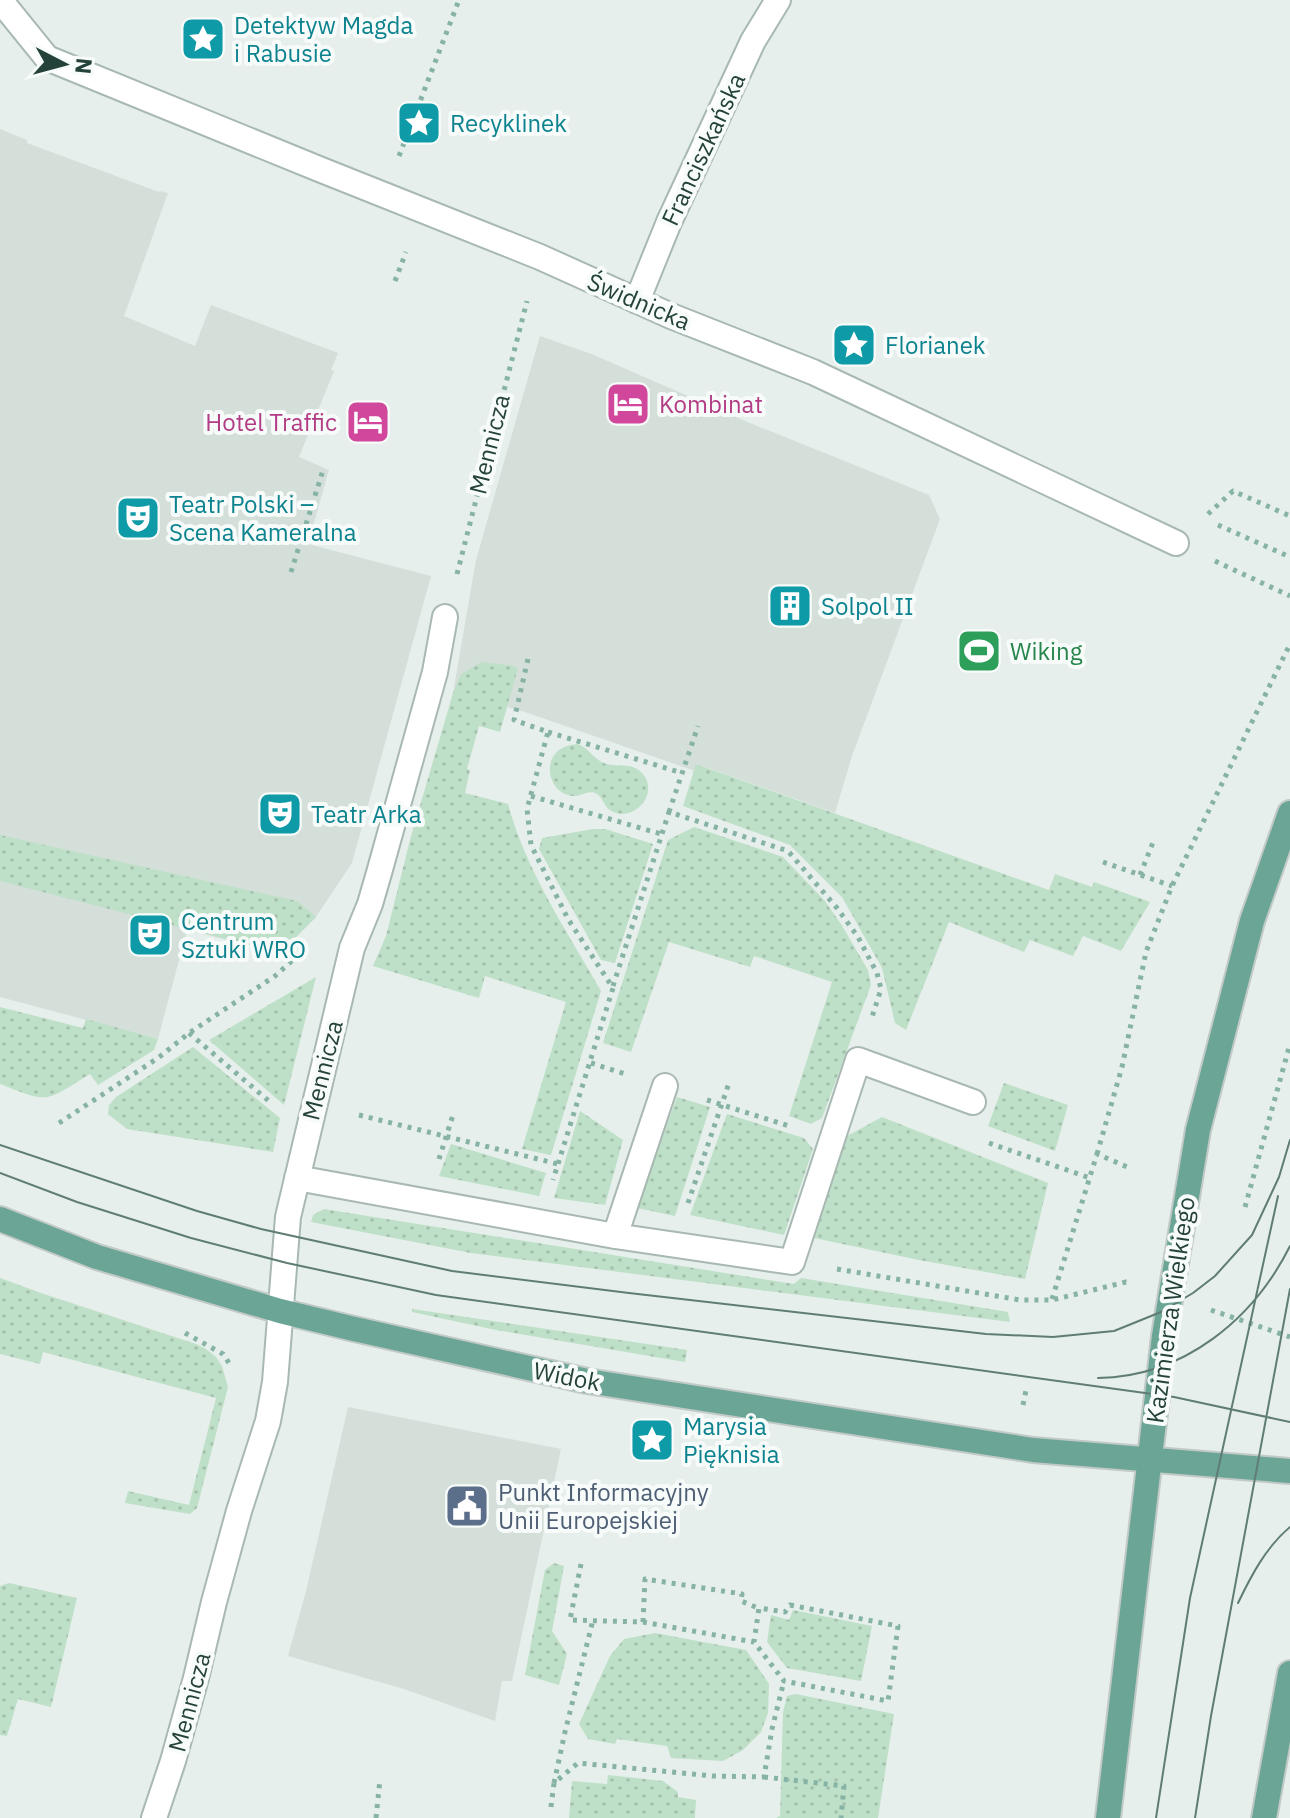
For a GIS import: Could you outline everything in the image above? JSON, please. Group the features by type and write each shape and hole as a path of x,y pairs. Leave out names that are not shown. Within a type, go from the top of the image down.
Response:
{"main road":[{"name":"Kazimierza Wielkiego","path":"1108,1818 1164,1336 1198,1130 1252,921 1290,813"},
{"name":"Widok","path":"0,1219 97,1257 280,1311 587,1381 1025,1449 1290,1471"},
{"path":"1264,1818 1290,1673"}],"street":[{"name":"Świdnicka","path":"0,0 47,58 540,257 637,301 813,372 1176,543"},
{"name":"Franciszkańska","path":"637,301 669,222 753,41 778,0"},
{"name":"Mennicza","path":"154,1818 196,1678 239,1511 268,1421 288,1217 352,948 379,873 435,672 445,617"},
{"path":"297,1178 615,1236 792,1262 858,1060 973,1102"},
{"path":"615,1236 665,1086"}],"path":[{"path":"384,195 459,0"},
{"name":"Mennicza","path":"445,617 519,327"},
{"path":"291,572 324,467"},
{"path":"1233,491 1290,516"},
{"path":"1238,534 1290,557"},
{"path":"1176,543 1290,596"},
{"path":"1052,1300 1122,1067 1146,952 1172,886 1290,644"},
{"path":"528,659 514,720 682,773"},
{"path":"542,1223 661,834 698,726"},
{"path":"548,732 527,809 531,845 568,919 613,988"},
{"path":"531,796 661,834"},
{"path":"669,812 788,851 837,908 858,937 877,973 881,989 858,1060"},
{"path":"1140,875 1154,840"},
{"path":"1103,862 1172,886"},
{"path":"59,1123 275,976 307,947"},
{"path":"189,1033 282,1111 309,1123"},
{"path":"1245,1207 1290,1044"},
{"path":"674,1245 729,1083"},
{"path":"973,1102 984,1141 1090,1178"},
{"path":"343,1187 359,1113 558,1164"},
{"path":"1097,1154 1132,1169"},
{"path":"792,1262 1020,1300 1052,1300 1126,1282"},
{"path":"183,1332 223,1354 232,1367 236,1391 272,1402"},
{"path":"581,1564 570,1620 643,1622 754,1642 784,1681 888,1701 898,1626 790,1605 785,1612 759,1608 741,1601 742,1594 645,1579 643,1622"},
{"path":"754,1642 759,1608"},
{"path":"551,1807 565,1732 593,1620"},
{"path":"764,1777 784,1681"},
{"path":"554,1783 578,1763 844,1786 841,1818"},
{"path":"376,1818 380,1779"}],"shaded area":[{"path":"0,129 27,140 27,143 168,193 124,316 195,346 211,305 338,353 331,370 334,371 299,457 329,470 308,544 431,576 352,863 316,917 283,950 276,952 187,930 158,1039 0,997"},
{"path":"540,336 594,355 745,421 929,495 940,519 852,756 835,813 697,764 695,771 525,712 453,693 476,560"},
{"path":"348,1407 561,1449 512,1681 502,1681 495,1721 404,1689 288,1656"}],"green space":[{"path":"482,662 518,668 500,732 479,726 467,769 470,770 465,793 508,804 536,877 601,991 551,1155 522,1149 566,1002 485,976 479,998 373,966 386,936 453,693 461,674"},
{"path":"577,744 602,762 633,767 641,772 648,792 641,805 621,814 610,810 594,793 573,796 560,791 550,774 552,760 562,748"},
{"path":"696,764 1049,890 1055,874 1092,887 1094,882 1150,902 1121,951 1083,936 1073,956 1030,940 1024,952 949,922 906,1030 895,1023 882,968 842,897 790,845 683,806"},
{"path":"694,827 783,857 825,901 868,970 871,985 822,1118 811,1124 789,1116 832,982 754,956 750,967 669,942 631,1052 603,1043 668,840"},
{"path":"605,829 653,844 615,963 601,960 539,849 542,838"},
{"path":"0,835 297,901 316,917 283,950 276,952 0,881"},
{"path":"316,977 284,1105 209,1040"},
{"path":"0,1007 83,1028 86,1019 158,1039 154,1050 98,1085 90,1074 55,1095 29,1095 0,1084"},
{"path":"193,1047 280,1118 273,1152 127,1129 108,1114 109,1105 116,1097"},
{"path":"1004,1083 1068,1105 1055,1151 988,1126"},
{"path":"677,1097 710,1107 675,1216 637,1208"},
{"path":"580,1111 623,1140 605,1205 554,1198"},
{"path":"727,1114 804,1138 813,1149 784,1235 690,1215"},
{"path":"882,1117 1048,1183 1025,1279 814,1238 847,1136"},
{"path":"451,1144 546,1173 539,1196 439,1176"},
{"path":"324,1209 794,1284 801,1278 1008,1312 1010,1322 471,1253 311,1222 313,1215"},
{"path":"0,1278 196,1344 216,1357 228,1387 197,1508 190,1514 125,1503 128,1491 189,1505 216,1398 43,1352 40,1364 0,1354"},
{"path":"412,1309 687,1350 685,1362 496,1330 412,1312"},
{"path":"554,1563 564,1566 552,1631 567,1654 559,1685 525,1675 545,1570"},
{"path":"9,1583 77,1598 51,1707 18,1699 7,1736 0,1735 0,1586"},
{"path":"793,1610 872,1626 861,1681 787,1668 767,1642 771,1615 789,1620"},
{"path":"655,1633 746,1650 769,1684 768,1713 761,1732 743,1750 723,1761 671,1758 667,1746 617,1739 615,1744 588,1739 579,1724 610,1656 624,1639"},
{"path":"796,1694 894,1714 878,1818 776,1818 780,1816 783,1712 787,1696"},
{"path":"608,1775 663,1781 678,1792 678,1797 696,1800 695,1818 569,1818 572,1781 607,1784"}],"tram line":[{"path":"0,1145 197,1211 261,1229 452,1271 986,1334 1053,1337 1114,1331 1161,1312 1215,1276 1252,1235 1279,1177 1290,1140"},
{"path":"0,1173 77,1202 191,1238 287,1263 436,1295 1174,1397 1290,1422"},
{"path":"1156,1818 1190,1598 1278,1196"},
{"path":"1098,1378 1129,1375 1159,1367 1212,1339 1256,1298 1290,1246"},
{"path":"1195,1818 1290,1289"},
{"path":"1238,1603 1266,1553 1290,1527"}],"place":[{"name":"Detektyw Magda i Rabusie","path":"203,39"},
{"name":"Recyklinek","path":"419,123"},
{"name":"Florianek","path":"854,345"},
{"name":"Kombinat","path":"628,404"},
{"name":"Hotel Traffic","path":"368,422"},
{"name":"Teatr Polski – Scena Kameralna","path":"138,518"},
{"name":"Solpol II","path":"790,606"},
{"name":"Wiking","path":"979,651"},
{"name":"Teatr Arka","path":"280,814"},
{"name":"Centrum Sztuki WRO","path":"150,935"},
{"name":"Marysia Pięknisia","path":"652,1440"},
{"name":"Punkt Informacyjny Unii Europejskiej","path":"467,1506"}]}
